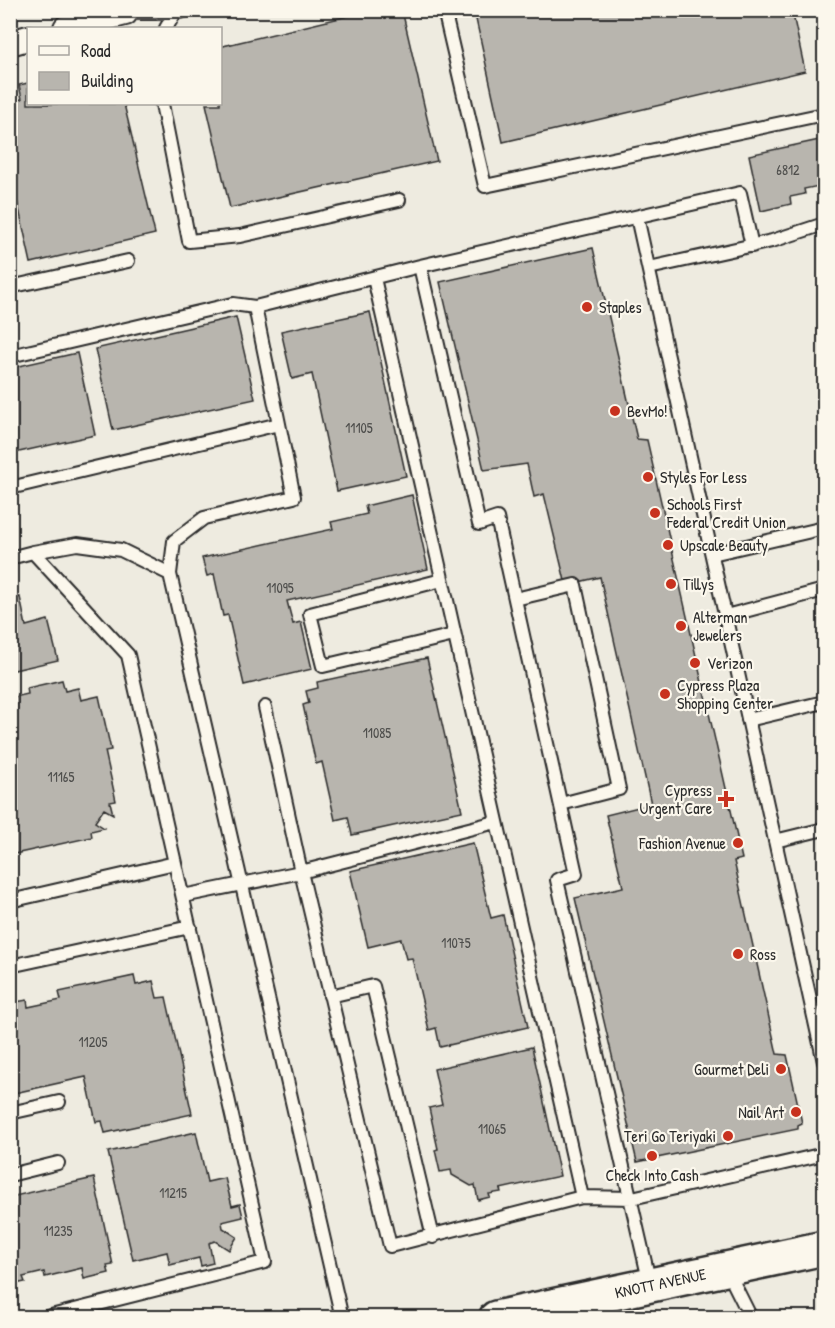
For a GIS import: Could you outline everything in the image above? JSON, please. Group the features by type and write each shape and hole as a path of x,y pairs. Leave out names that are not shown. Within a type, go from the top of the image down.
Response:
{"main road":[{"name":"KNOTT AVENUE","path":"496,1317 825,1248"}],"street":[{"path":"69,27 125,11"},
{"path":"10,43 27,38"}],"lane":[{"path":"444,10 485,186 825,114"},
{"path":"125,11 181,12"},
{"path":"167,27 181,12"},
{"path":"162,105 189,241 240,236 399,200"},
{"path":"10,356 233,304 255,307 420,266 740,194 752,246"},
{"path":"637,217 775,841 821,1022 825,1062"},
{"path":"649,268 752,246 825,224"},
{"path":"10,287 128,261"},
{"path":"420,266 479,524 497,518 576,874 557,880 650,1284"},
{"path":"374,278 582,1197"},
{"path":"255,307 294,497 204,518 174,541 170,574 342,1317"},
{"path":"10,488 279,424"},
{"path":"712,554 825,528"},
{"path":"10,558 77,544 121,550 170,574"},
{"path":"33,552 128,655 265,1262 43,1317"},
{"path":"442,580 310,614 323,666 454,635"},
{"path":"515,599 575,585 619,789 561,804"},
{"path":"726,616 825,590"},
{"path":"748,720 825,702"},
{"path":"265,707 301,872 390,1246 433,1237 582,1197 632,1198 825,1154"},
{"path":"183,896 301,872 496,822"},
{"path":"775,841 825,828"},
{"path":"10,901 176,862"},
{"path":"10,966 190,927"},
{"path":"330,996 373,986 433,1237"},
{"path":"10,1113 59,1102"},
{"path":"10,1175 58,1163"},
{"path":"726,1269 751,1317"}],"building":[{"path":"373,10 402,10 437,161 230,208 206,105 222,105 223,46"},
{"path":"474,10 792,10 805,71 503,142"},
{"path":"27,83 27,105 124,105 155,234 31,263 10,169 10,101 22,99 19,85"},
{"path":"824,139 824,185 804,189 805,194 790,197 791,204 761,211 749,155"},
{"name":"Cypress Plaza Shopping Center","path":"593,248 637,439 647,440 742,859 734,861 777,1054 787,1055 802,1123 798,1125 798,1129 637,1162 575,898 623,887 606,815 651,804 600,577 566,585 544,494 534,497 527,464 484,470 440,282"},
{"path":"370,312 406,476 337,491 312,374 292,379 281,331"},
{"path":"236,317 255,399 113,430 95,349"},
{"path":"77,353 95,435 10,454 10,368"},
{"path":"412,495 428,569 287,601 293,624 301,622 312,669 244,685 228,615 223,616 214,574 207,576 202,558 333,529 331,522 367,514 365,506"},
{"path":"20,597 26,626 48,620 58,660 10,671 10,599"},
{"path":"427,658 462,811 352,835 348,817 335,820 322,762 316,764 303,705 309,703 306,691 318,688 317,682"},
{"path":"62,680 65,691 78,688 81,700 99,696 111,750 105,751 116,801 110,802 113,814 104,809 95,822 104,828 91,831 92,837 10,855 10,753 13,753 10,698 28,694 27,688"},
{"path":"473,843 491,918 503,915 528,1027 440,1047 436,1028 429,1030 412,958 406,959 401,939 368,947 350,871"},
{"path":"134,976 136,985 153,981 157,998 166,997 192,1114 105,1133 102,1121 96,1122 86,1077 10,1094 10,1003 27,1000 28,1007 61,1000 59,992"},
{"path":"532,1047 560,1176 500,1189 501,1192 489,1194 490,1197 478,1200 475,1185 471,1186 452,1175 451,1170 440,1172 435,1150 438,1149 429,1108 442,1105 434,1069"},
{"path":"196,1132 207,1182 225,1178 232,1206 240,1204 243,1217 222,1222 223,1228 237,1237 229,1250 215,1241 209,1243 213,1263 201,1266 199,1258 170,1265 167,1252 133,1260 108,1152"},
{"path":"94,1178 113,1265 107,1266 109,1273 84,1279 82,1268 45,1277 44,1272 23,1277 25,1282 10,1285 10,1197"}],"place":[{"name":"Staples","path":"587,307"},
{"name":"BevMo!","path":"615,411"},
{"name":"Styles For Less","path":"648,477"},
{"name":"Schools First Federal Credit Union","path":"655,513"},
{"name":"Upscale Beauty","path":"668,545"},
{"name":"Tillys","path":"671,584"},
{"name":"Alterman Jewelers","path":"681,626"},
{"name":"Verizon","path":"695,663"},
{"name":"Cypress Plaza Shopping Center","path":"665,694"},
{"name":"Cypress Urgent Care","path":"726,799"},
{"name":"Fashion Avenue","path":"738,843"},
{"name":"Ross","path":"738,954"},
{"name":"Gourmet Deli","path":"781,1069"},
{"name":"Nail Art","path":"796,1112"},
{"name":"Teri Go Teriyaki","path":"728,1136"},
{"name":"Check Into Cash","path":"652,1156"}]}
